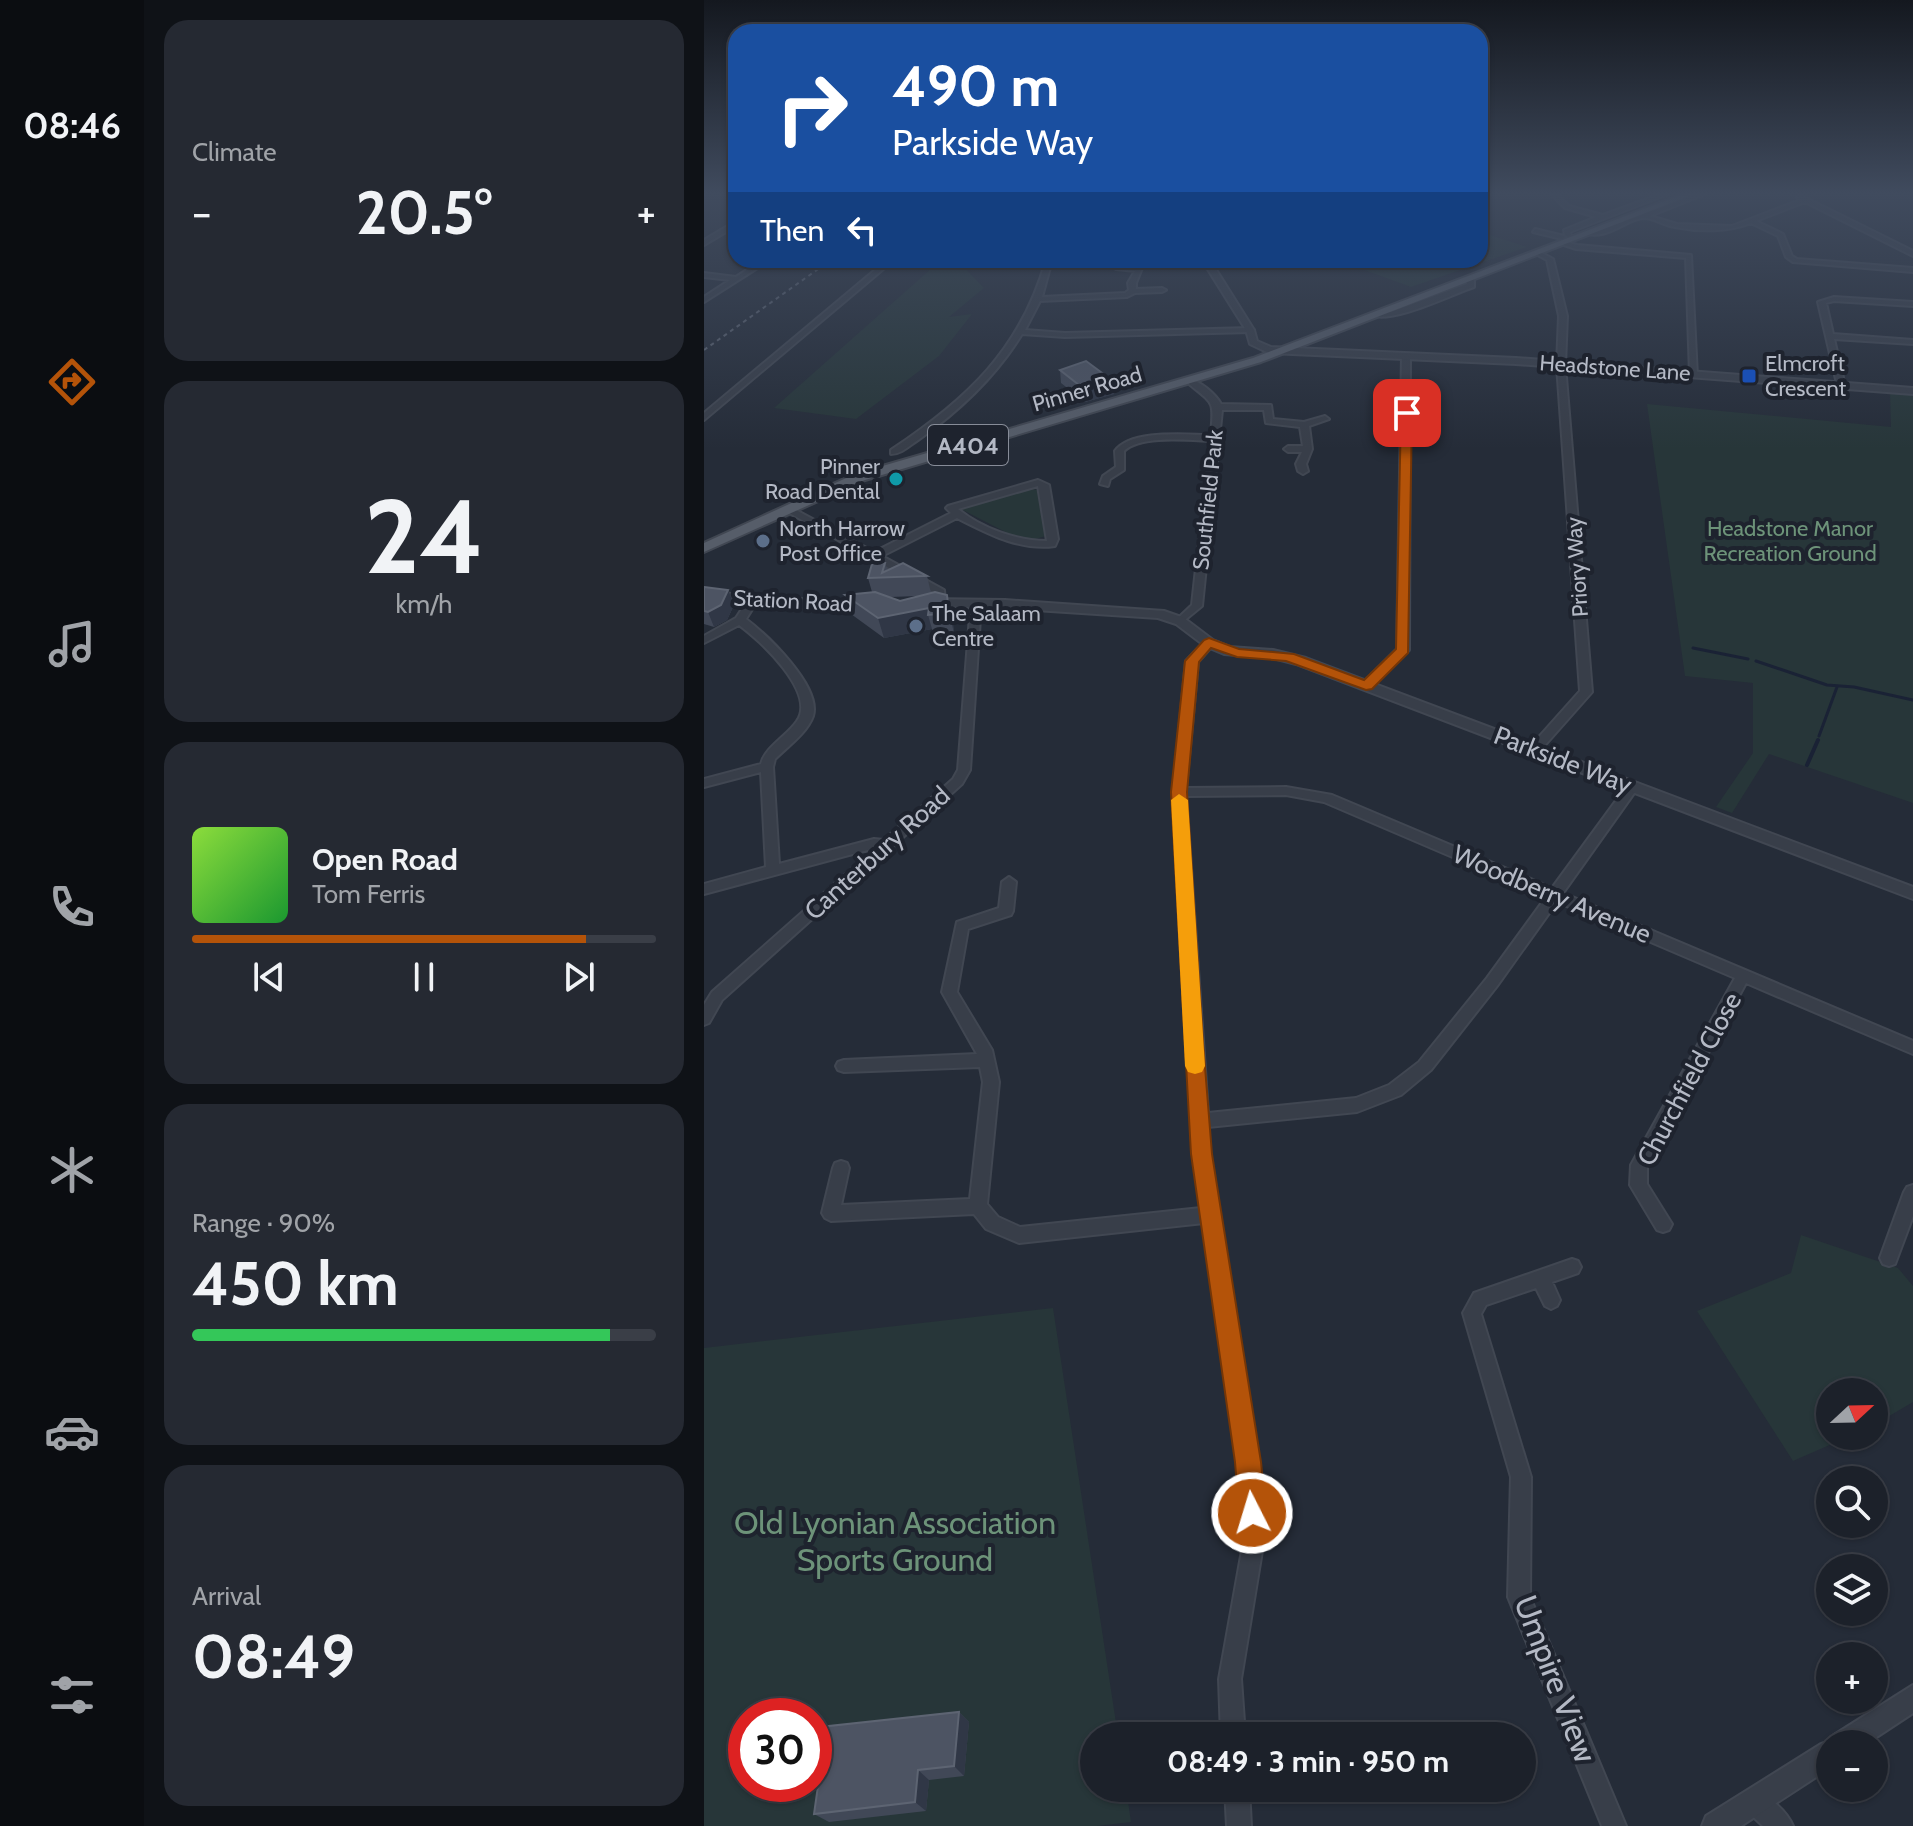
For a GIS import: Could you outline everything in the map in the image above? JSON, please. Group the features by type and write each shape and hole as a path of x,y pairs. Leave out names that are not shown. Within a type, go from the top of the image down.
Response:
{"main road":[{"name":"A404","path":"1278,349 1451,279"},
{"name":"A404","path":"1278,349 1312,348 1375,315 1469,279"},
{"path":"1424,289 1438,291"},
{"path":"1246,362 1253,338"},
{"name":"Pinner Road","path":"704,548 860,477 1192,382 1278,349"},
{"name":"Pinner Road","path":"704,554 725,544 727,539"}],"street":[{"path":"704,300 738,279"},
{"path":"704,417 868,279"},
{"path":"894,452 908,446 998,363 1021,332 1039,299 1044,279"},
{"path":"1133,291 1134,279"},
{"path":"1218,279 1253,338"},
{"path":"1375,315 1392,314 1471,285 1470,279"},
{"name":"Priory Way","path":"1534,750 1586,692 1561,365 1563,316 1556,279"},
{"path":"1690,279 1694,374"},
{"path":"1039,299 1118,297 1133,291 1162,290"},
{"path":"1841,386 1822,302 1834,299 1913,304"},
{"path":"1021,332 1253,338 1278,349"},
{"path":"1830,336 1913,342"},
{"name":"Headstone Lane","path":"1312,348 1913,391"},
{"path":"1366,686 1403,650 1406,356"},
{"name":"Southfield Park","path":"1180,621 1197,606 1218,407 1192,382"},
{"path":"1218,407 1268,407 1269,421 1304,425 1325,419"},
{"path":"1303,471 1301,464 1308,449 1304,425"},
{"path":"1105,484 1106,478 1121,468 1121,446 1130,442 1149,438 1214,438"},
{"path":"1288,449 1308,449"},
{"path":"1038,483 1044,485 1053,539 1051,544 1023,544 957,514 951,508 960,503 1038,483"},
{"path":"789,510 932,587 940,592 940,602"},
{"path":"872,557 957,514"},
{"name":"Station Road","path":"704,596 845,606 878,605"},
{"path":"704,640 740,620 753,600"},
{"path":"914,604 976,603 1160,614 1180,621 1209,643 1192,661 1179,792 1199,1121 1209,1215 1248,1462 1254,1539 1230,1679 1232,1722"},
{"name":"Canterbury Road","path":"704,1019 717,996 958,781 964,770 976,603"},
{"path":"740,620 797,677 809,704 807,715 769,758 767,767 773,870"},
{"name":"Parkside Way","path":"1209,643 1237,653 1288,657 1913,893"},
{"path":"704,783 767,767"},
{"path":"1199,1121 1357,1105 1395,1090 1425,1066 1492,982 1552,894 1633,786"},
{"name":"Woodberry Avenue","path":"1179,792 1286,791 1327,798 1913,1048"},
{"path":"704,889 874,843 887,845"},
{"path":"1009,882 1006,911 962,926 949,992 984,1050 991,1082 978,1206 992,1223 1019,1235 1209,1215"},
{"name":"Churchfield Close","path":"1663,1224 1638,1185 1639,1165 1743,976"},
{"path":"844,1066 987,1060"},
{"path":"841,1168 831,1213 978,1206"},
{"path":"1889,1258 1913,1192"},
{"name":"Umpire View","path":"1572,1267 1480,1299 1472,1313 1521,1477 1519,1597 1614,1826"},
{"path":"1540,1278 1551,1300"},
{"path":"1864,1730 1913,1698"},
{"path":"1716,1826 1816,1762"},
{"path":"1238,1802 1239,1826"},
{"path":"1754,1802 1781,1826"}],"green space":[{"path":"919,279 976,279 984,288 949,317 972,314 939,356 856,419 774,408"},
{"path":"1390,279 1434,279 1411,287"},
{"name":"Headstone Manor Recreation Ground","path":"1890,392 1913,394 1913,803 1769,754 1732,813 1716,807 1753,753 1753,683 1685,676 1647,404 1891,427"},
{"path":"1028,487 1039,491 1046,536 1025,542 959,508"},
{"path":"1801,1235 1898,1268 1913,1286 1913,1402 1888,1417 1888,1378 1816,1378 1818,1450 1793,1461 1697,1311 1791,1273"},
{"name":"Old Lyonian Association Sports Ground","path":"1053,1308 1116,1722 1080,1722 1080,1802 1128,1802 1131,1822 1097,1826 704,1826 704,1348"}],"building":[{"path":"1086,361 1113,381 1084,389 1060,370"},
{"path":"885,563 882,573 903,563 927,576 868,578 872,564"},
{"path":"704,587 728,590 721,605 708,612 704,611"},
{"path":"875,592 900,601 935,592 947,595 949,613 928,615 929,608 878,618 845,595"},
{"path":"959,1712 954,1766 918,1770 915,1802 814,1814 816,1802 832,1802 832,1726"}],"waterway":[{"path":"1693,648 1748,659"},
{"path":"1756,661 1827,685 1854,687 1913,700"},
{"path":"1819,736 1837,687"},
{"path":"1807,765 1818,740"}],"railway":[{"path":"704,350 804,279"}],"slow traffic":[{"path":"1179,800 1195,1066"}],"place":[{"name":"Elmcroft Crescent","path":"1749,376"},
{"name":"Pinner Road Dental","path":"896,479"},
{"name":"North Harrow Post Office","path":"763,541"},
{"name":"The Salaam Centre","path":"916,626"}],"route":[{"path":"1252,1513 1248,1462 1209,1215 1193,1042 1179,792 1192,661 1209,643 1237,653 1288,657 1366,686 1403,650 1407,413"}]}
